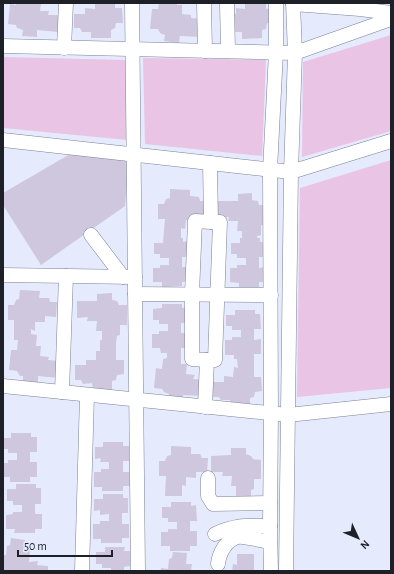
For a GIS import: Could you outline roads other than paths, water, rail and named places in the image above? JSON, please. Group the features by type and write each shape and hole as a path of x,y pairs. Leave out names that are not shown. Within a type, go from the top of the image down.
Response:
{"street":[{"path":"64,48 66,3"},
{"path":"132,3 133,154 129,277 135,294 138,571"},
{"path":"204,3 204,51"},
{"path":"227,3 228,51"},
{"path":"271,571 270,170 276,52 276,3"},
{"path":"286,571 291,172 295,53 293,4 360,6 391,13"},
{"path":"3,46 295,53 391,20"},
{"path":"3,140 291,172 391,141"},
{"path":"210,163 210,222"},
{"path":"196,221 220,222 215,360 192,359 192,294 196,221"},
{"path":"91,235 129,277"},
{"path":"3,275 129,277"},
{"path":"62,392 66,276"},
{"path":"135,294 271,295"},
{"path":"205,407 207,360"},
{"path":"3,386 288,415 391,404"},
{"path":"82,571 87,395"},
{"path":"208,478 208,496 213,504 270,503"},
{"path":"215,534 229,528 239,526 270,526"},
{"path":"218,564 218,558 226,544 239,537 270,542"}]}
